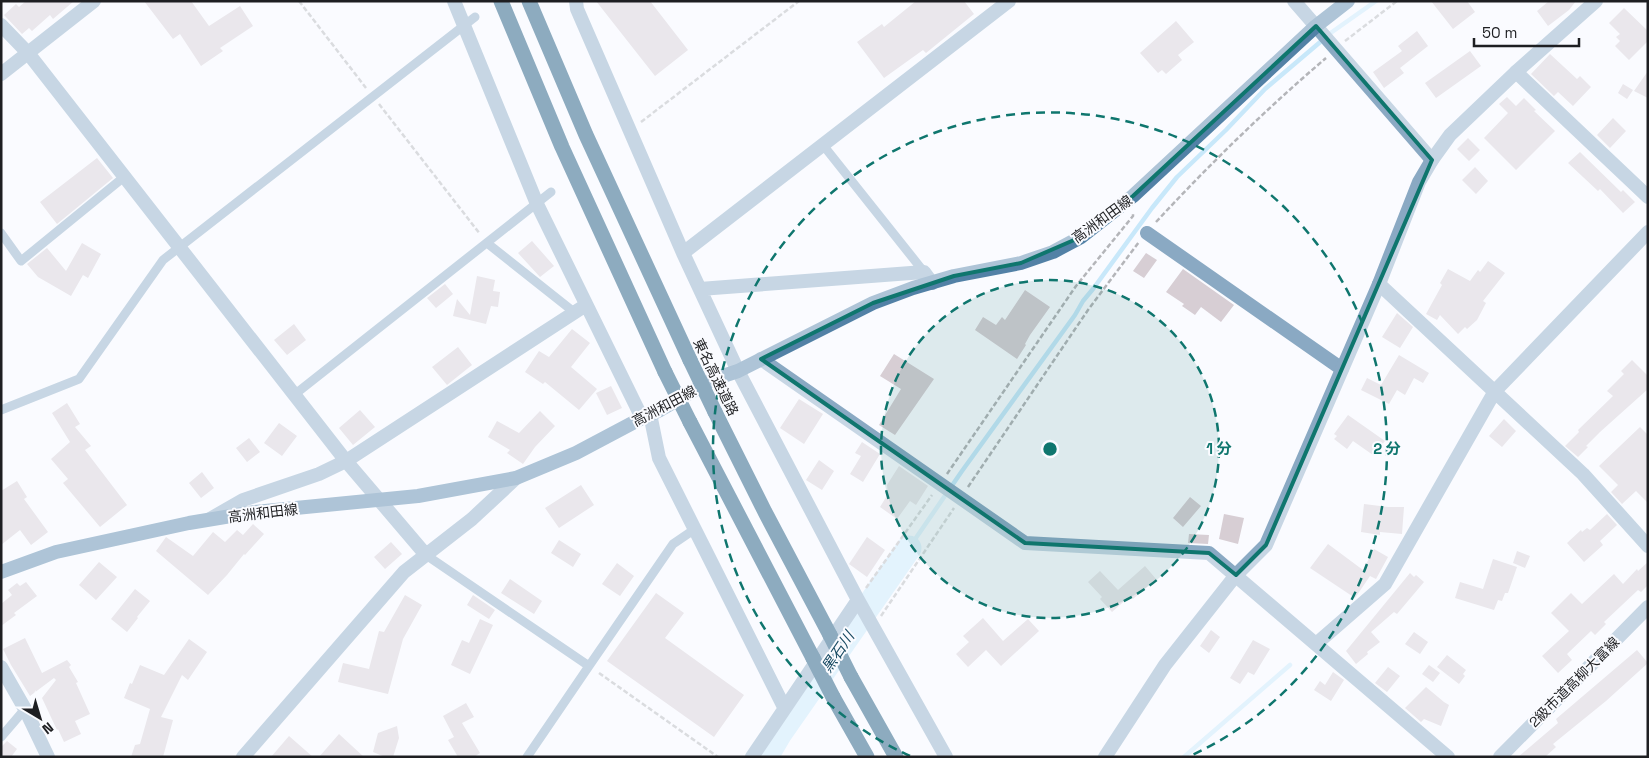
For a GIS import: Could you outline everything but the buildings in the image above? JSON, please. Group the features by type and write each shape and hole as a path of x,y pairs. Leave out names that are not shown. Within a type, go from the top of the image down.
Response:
{"highway":[{"path":"501,1 562,147 665,372 833,697 867,757"},
{"name":"東名高速道路","path":"529,1 586,135 715,412 765,512 896,757"}],"main road":[{"name":"高洲和田線","path":"1,572 56,552 209,520 255,512 418,496 516,478 576,453 714,379 738,371 928,277 954,276 1021,263 1053,252 1081,237 1133,196 1316,26 1348,1"}],"street":[{"path":"1,74 94,1"},
{"path":"454,1 580,309 646,416 660,458 784,707"},
{"path":"576,1 577,9 683,253 738,371 859,602 946,757"},
{"path":"683,253 1009,1"},
{"path":"1294,1 1432,160"},
{"path":"1105,757 1165,665 1236,575 1266,545 1379,284 1419,182 1432,160 1450,135 1516,72 1596,1"},
{"path":"1,25 28,53 346,461 426,555"},
{"path":"1516,72 1648,197"},
{"path":"1147,232 1342,369"},
{"path":"1316,644 1385,584 1495,391 1648,232"},
{"path":"700,289 928,277"},
{"path":"1379,284 1583,474 1648,546"},
{"path":"209,520 243,500 319,474 346,461 580,309"},
{"path":"761,359 1025,543 1209,553 1448,757"},
{"path":"243,757 404,572 472,519 516,478"},
{"path":"752,757 784,707 859,602"},
{"name":"2級市道高柳大富線","path":"1500,757 1648,607"},
{"path":"1,667 25,709 48,757"}],"lane":[{"path":"1,410 79,379 163,260 475,16"},
{"path":"823,145 928,277"},
{"path":"1,233 21,260 124,177"},
{"path":"294,395 551,192"},
{"path":"487,243 580,309"},
{"path":"526,757 673,544 695,529"},
{"path":"426,555 589,666"},
{"path":"1,737 25,709"}],"path":[{"path":"299,1 487,243"},
{"path":"630,130 799,1"},
{"path":"874,628 1088,310 1147,232 1207,168 1285,94 1336,49 1397,1"},
{"path":"859,602 1076,286 1133,216 1133,196"},
{"path":"589,666 718,757"}],"highlighted area":[{"path":"1316,26 1432,160 1266,545 1236,575 1209,553 1025,543 761,359 873,303 954,276 1021,263 1081,237 1133,196"}],"waterway":[{"path":"909,548 962,471 1075,315 1083,301 1177,177 1265,89 1332,32 1376,1"},
{"name":"黒石川","path":"766,757 780,733 909,548"},
{"path":"1184,757 1290,665"}]}
